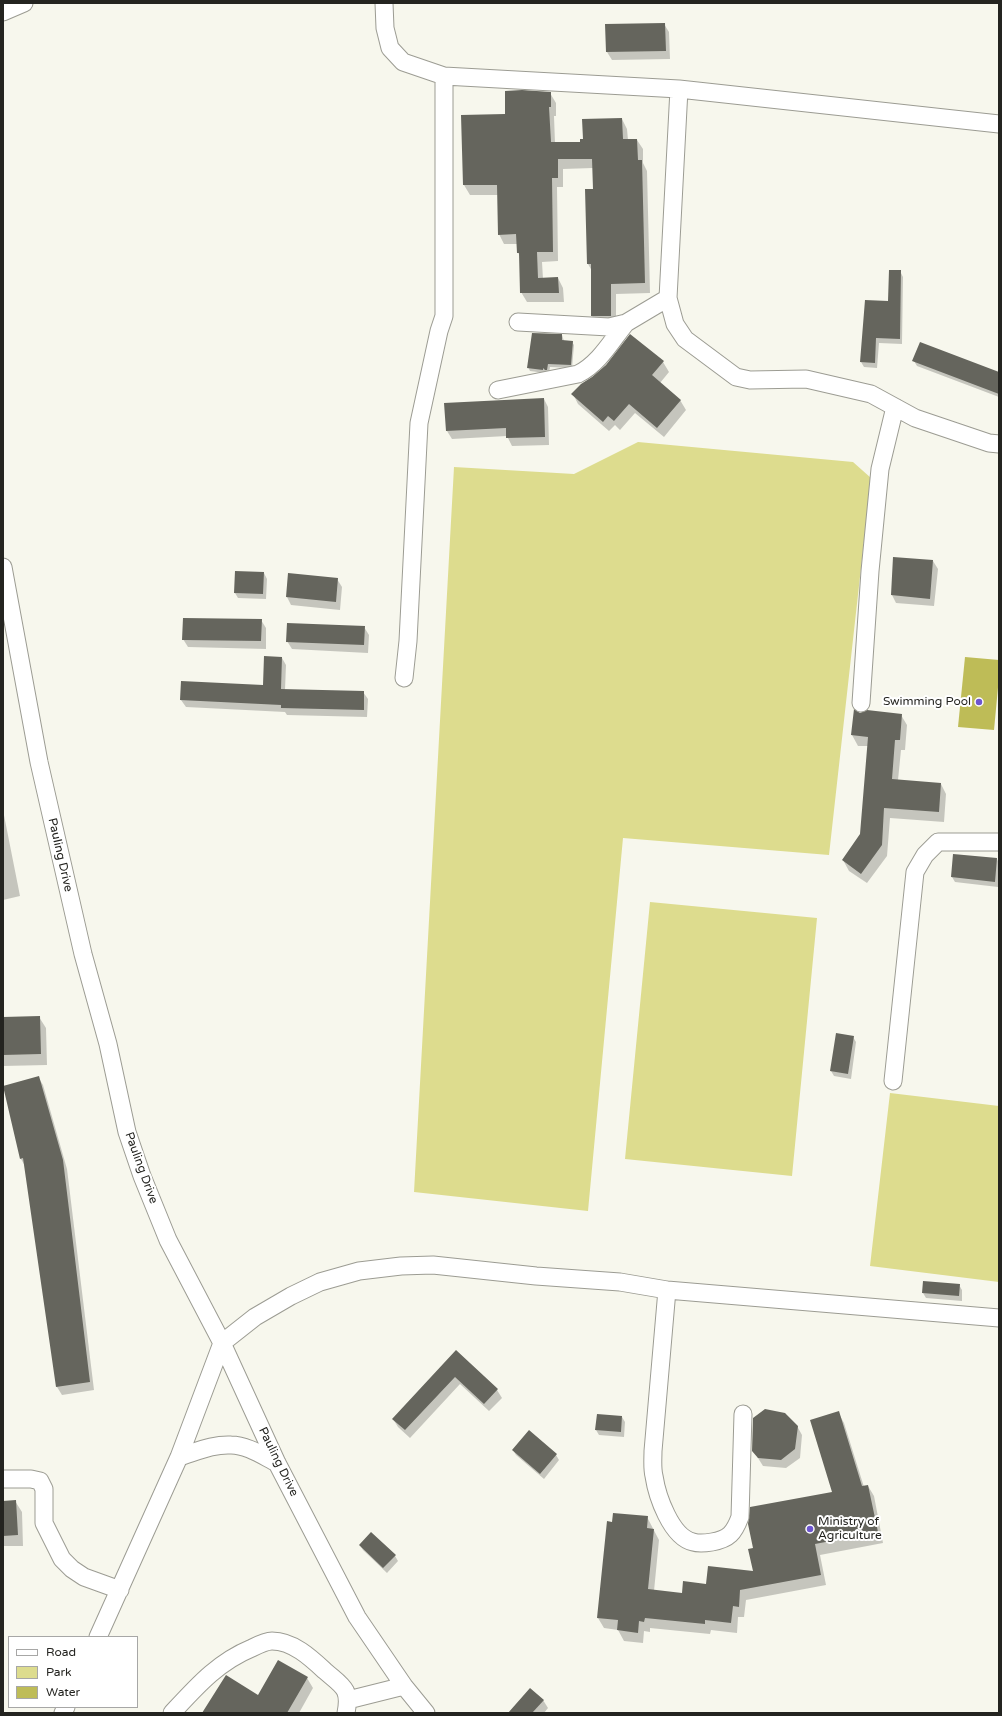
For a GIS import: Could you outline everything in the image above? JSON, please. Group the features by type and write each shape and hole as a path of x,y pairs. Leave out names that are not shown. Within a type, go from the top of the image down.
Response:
{"street":[{"path":"3,12 24,3"},
{"path":"384,3 384,28 390,48 403,62 444,76 678,89 958,121 999,124"},
{"path":"404,678 408,641 419,424 439,331 444,316 444,76"},
{"path":"678,89 668,298 675,324 685,339 736,377 750,380 806,379 871,394 915,418 989,443 999,444"},
{"path":"518,322 609,327 626,323 668,298"},
{"path":"498,390 578,374 593,364 626,323"},
{"path":"861,703 870,571 880,469 895,407"},
{"name":"Pauling Drive","path":"3,568 38,762 83,954 108,1044 127,1132 142,1176 168,1240 222,1343 277,1463 357,1617 404,1686 426,1713"},
{"path":"892,1081 915,872 925,855 938,842 999,842"},
{"path":"98,1636 179,1457 222,1343 255,1317 291,1296 320,1282 359,1271 401,1266 433,1265 536,1276 620,1282 667,1290 999,1318"},
{"path":"667,1290 653,1451 653,1475 659,1498 672,1526 684,1538 693,1542 703,1543 717,1541 730,1536 740,1517 743,1414"},
{"path":"179,1457 214,1446 232,1445 250,1450 277,1463"},
{"path":"3,1479 31,1479 40,1481 44,1489 44,1523 62,1559 72,1569 84,1577 120,1590"},
{"path":"172,1713 215,1669 233,1656 259,1644 272,1641 289,1645 306,1655 346,1690 347,1707 404,1686"}],"green space":[{"path":"638,442 853,462 871,478 829,855 623,838 588,1211 414,1192 454,467 574,474"},
{"path":"650,902 817,918 792,1176 625,1159"},
{"path":"890,1093 999,1106 999,1282 870,1266"}],"water":[{"name":"Swimming Pool","path":"965,657 999,660 999,677 994,730 958,727"}],"building":[{"path":"665,23 666,51 606,52 605,24"},
{"path":"522,90 551,92 551,107 549,107 551,142 580,142 580,139 583,139 582,119 622,118 623,139 637,139 638,160 642,160 645,283 611,284 611,316 591,316 591,264 587,264 585,189 593,189 592,159 558,159 558,178 552,178 553,252 537,252 538,278 558,277 559,293 520,293 519,253 517,253 516,234 498,235 497,185 463,185 461,115 505,114 505,91"},
{"path":"889,270 901,270 900,339 876,338 875,363 860,362 865,300 888,301"},
{"path":"532,333 562,334 562,340 573,341 571,365 548,364 547,370 543,368 543,370 527,368"},
{"path":"630,334 664,361 652,375 681,400 657,428 629,404 614,421 608,416 603,422 571,394 581,384 606,365"},
{"path":"920,342 999,372 999,394 912,361"},
{"path":"544,398 545,437 506,438 506,428 446,431 444,403"},
{"path":"893,557 933,560 930,599 891,595"},
{"path":"235,571 264,572 263,594 234,593"},
{"path":"288,573 338,578 336,602 286,597"},
{"path":"183,618 262,619 261,641 182,640"},
{"path":"287,623 365,626 364,645 286,642"},
{"path":"264,656 282,657 281,689 364,691 364,710 281,708 281,705 180,700 181,681 263,685"},
{"path":"854,709 860,713 867,710 902,714 900,740 895,740 892,779 941,783 939,812 884,808 882,845 861,874 842,860 860,834 868,737 851,735"},
{"path":"953,854 997,858 995,882 951,877"},
{"path":"40,1016 41,1054 3,1055 3,1017"},
{"path":"836,1033 854,1036 848,1074 830,1071"},
{"path":"39,1076 63,1160 90,1382 56,1387 23,1158 20,1159 3,1086"},
{"path":"923,1281 960,1284 959,1296 922,1293"},
{"path":"456,1350 498,1389 484,1404 455,1377 405,1430 392,1419"},
{"path":"765,1409 785,1413 798,1426 795,1449 781,1460 758,1458 752,1451 753,1418"},
{"path":"839,1411 862,1486 868,1485 878,1532 815,1544 821,1575 740,1590 739,1607 733,1606 731,1623 705,1620 705,1624 645,1618 644,1622 639,1621 638,1633 617,1630 618,1620 597,1618 607,1521 612,1522 613,1513 648,1516 647,1528 654,1529 648,1589 682,1593 683,1581 706,1584 708,1566 753,1571 748,1549 753,1548 748,1524 750,1507 832,1492 810,1420"},
{"path":"597,1414 622,1416 621,1432 595,1430"},
{"path":"529,1430 557,1454 540,1474 512,1450"},
{"path":"16,1500 18,1535 3,1536 3,1501"},
{"path":"371,1532 396,1555 383,1568 359,1545"},
{"path":"278,1660 308,1677 287,1713 202,1713 226,1675 258,1695"},
{"path":"530,1688 544,1700 532,1713 508,1713"}],"place":[{"name":"Swimming Pool","path":"979,702"},
{"name":"Ministry of Agriculture","path":"810,1529"}]}
